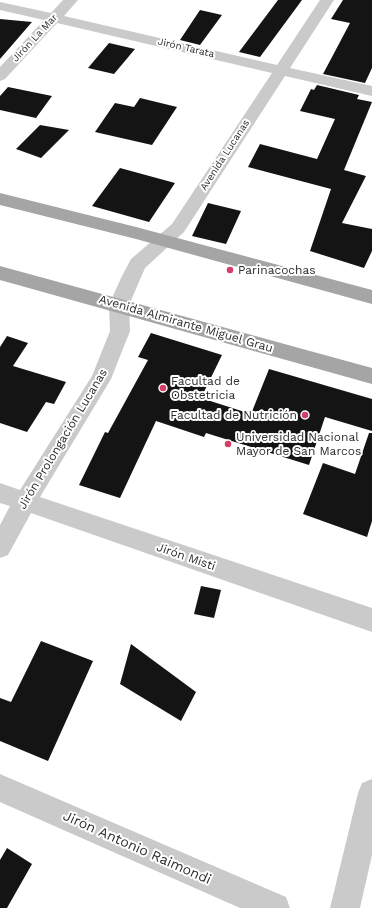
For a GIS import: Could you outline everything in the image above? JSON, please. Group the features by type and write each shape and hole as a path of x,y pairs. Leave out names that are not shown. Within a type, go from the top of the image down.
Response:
{"main road":[{"path":"0,199 372,297"},
{"name":"Avenida Almirante Miguel Grau","path":"0,273 372,376"}],"street":[{"name":"Jirón La Mar","path":"0,76 71,0"},
{"name":"Avenida Lucanas","path":"119,305 130,278 138,264 178,228 327,0"},
{"name":"Jirón Tarata","path":"0,6 372,91"},
{"name":"Jirón Prolongación Lucanas","path":"0,547 25,502 101,379 120,331 119,305"},
{"name":"Jirón Misti","path":"0,493 372,620"},
{"name":"Jirón Antonio Raimondi","path":"0,788 275,908"},
{"path":"345,908 372,793"}],"building":[{"path":"278,0 302,0 260,57 239,52"},
{"path":"343,0 372,0 372,68 365,83 323,74 350,23 331,19"},
{"path":"200,10 222,15 200,45 180,40"},
{"path":"0,19 32,22 0,59"},
{"path":"109,43 135,49 114,74 88,68"},
{"path":"317,85 359,95 357,99 372,102 344,170 366,176 342,223 372,229 372,251 364,268 310,251 331,189 248,167 260,144 317,159 335,119 300,111 311,89 314,90"},
{"path":"8,87 52,96 36,118 0,110 0,96"},
{"path":"140,98 177,107 152,145 95,132 115,103 134,107"},
{"path":"40,125 69,130 41,158 16,149"},
{"path":"120,168 175,183 149,222 92,206"},
{"path":"208,203 241,211 226,244 192,236"},
{"path":"151,333 222,355 201,398 251,414 269,369 372,399 372,431 325,417 309,465 206,433 204,437 156,421 120,498 79,485 105,432 108,433 148,360 138,357"},
{"path":"7,336 28,343 13,366 66,382 54,404 46,402 27,432 0,423 0,347"},
{"path":"369,433 372,433 372,521 367,537 303,514 323,463 355,474"},
{"path":"201,586 221,590 214,618 194,614"},
{"path":"41,641 93,661 48,761 0,741 0,698 11,702"},
{"path":"131,644 196,692 181,721 120,684"},
{"path":"7,848 32,864 7,908 0,908 0,860"}],"place":[{"name":"Parinacochas","path":"230,270"},
{"name":"Facultad de Obstetricia","path":"163,388"},
{"name":"Facultad de Nutrición","path":"305,415"},
{"name":"Universidad Nacional Mayor de San Marcos","path":"228,444"}]}
